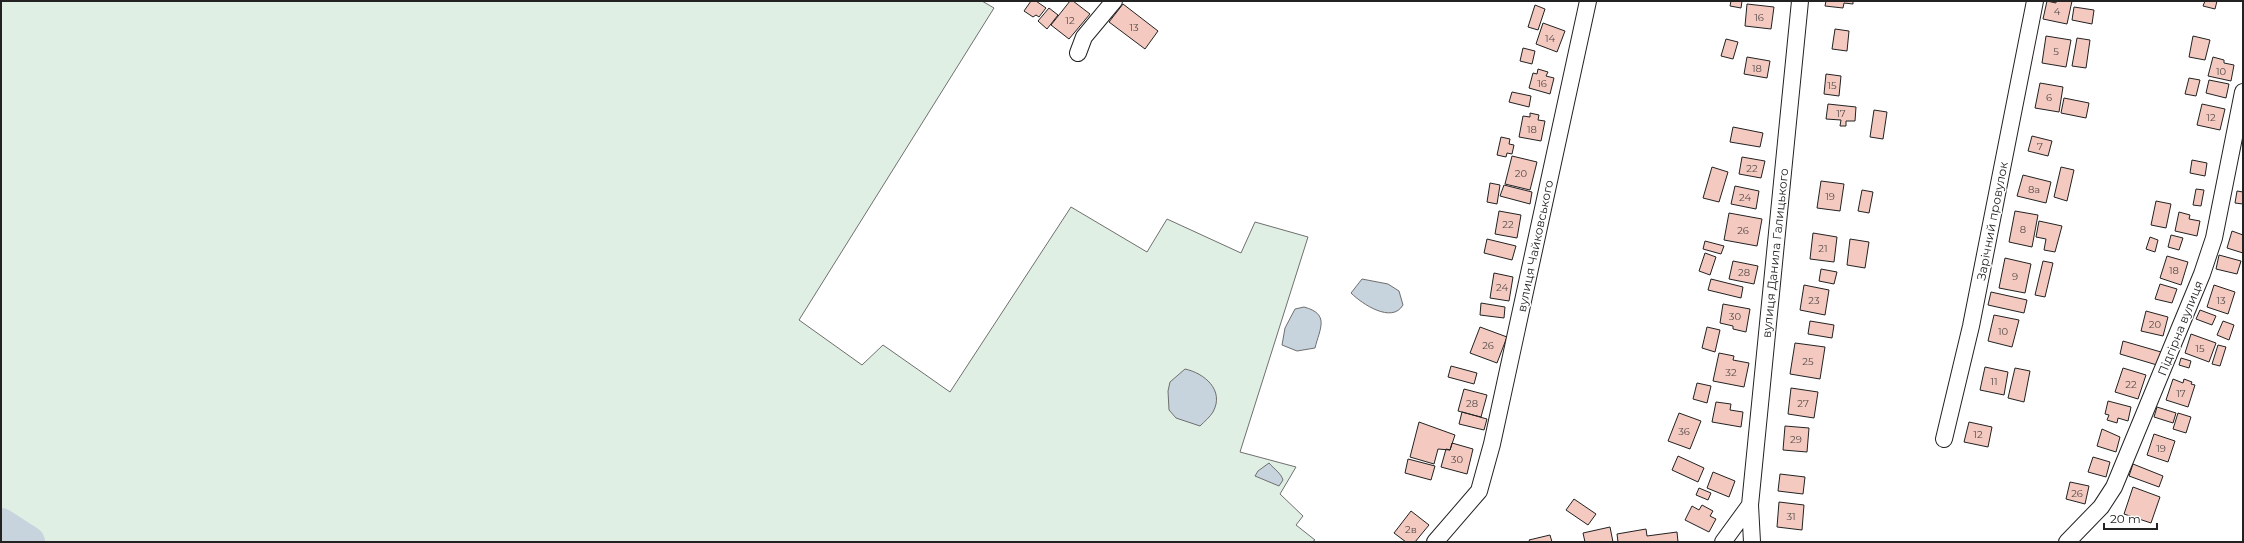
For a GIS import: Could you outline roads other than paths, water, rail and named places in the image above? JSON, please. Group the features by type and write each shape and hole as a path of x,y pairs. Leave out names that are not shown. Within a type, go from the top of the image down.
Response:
{"street":[{"path":"1078,53 1084,37 1114,1"},
{"name":"вулиця Чайковського","path":"1435,542 1479,491 1492,444 1588,1"},
{"name":"вулиця Данила Галицького","path":"1752,542 1750,505 1800,1"},
{"name":"Зарічний провулок","path":"1944,440 1971,326 2035,1"},
{"name":"Підгірна вулиця","path":"2067,542 2101,507 2114,487 2202,274 2214,238 2243,92"},
{"path":"1723,542 1750,505"}],"waterway":[{"path":"1,524 29,542"}]}
